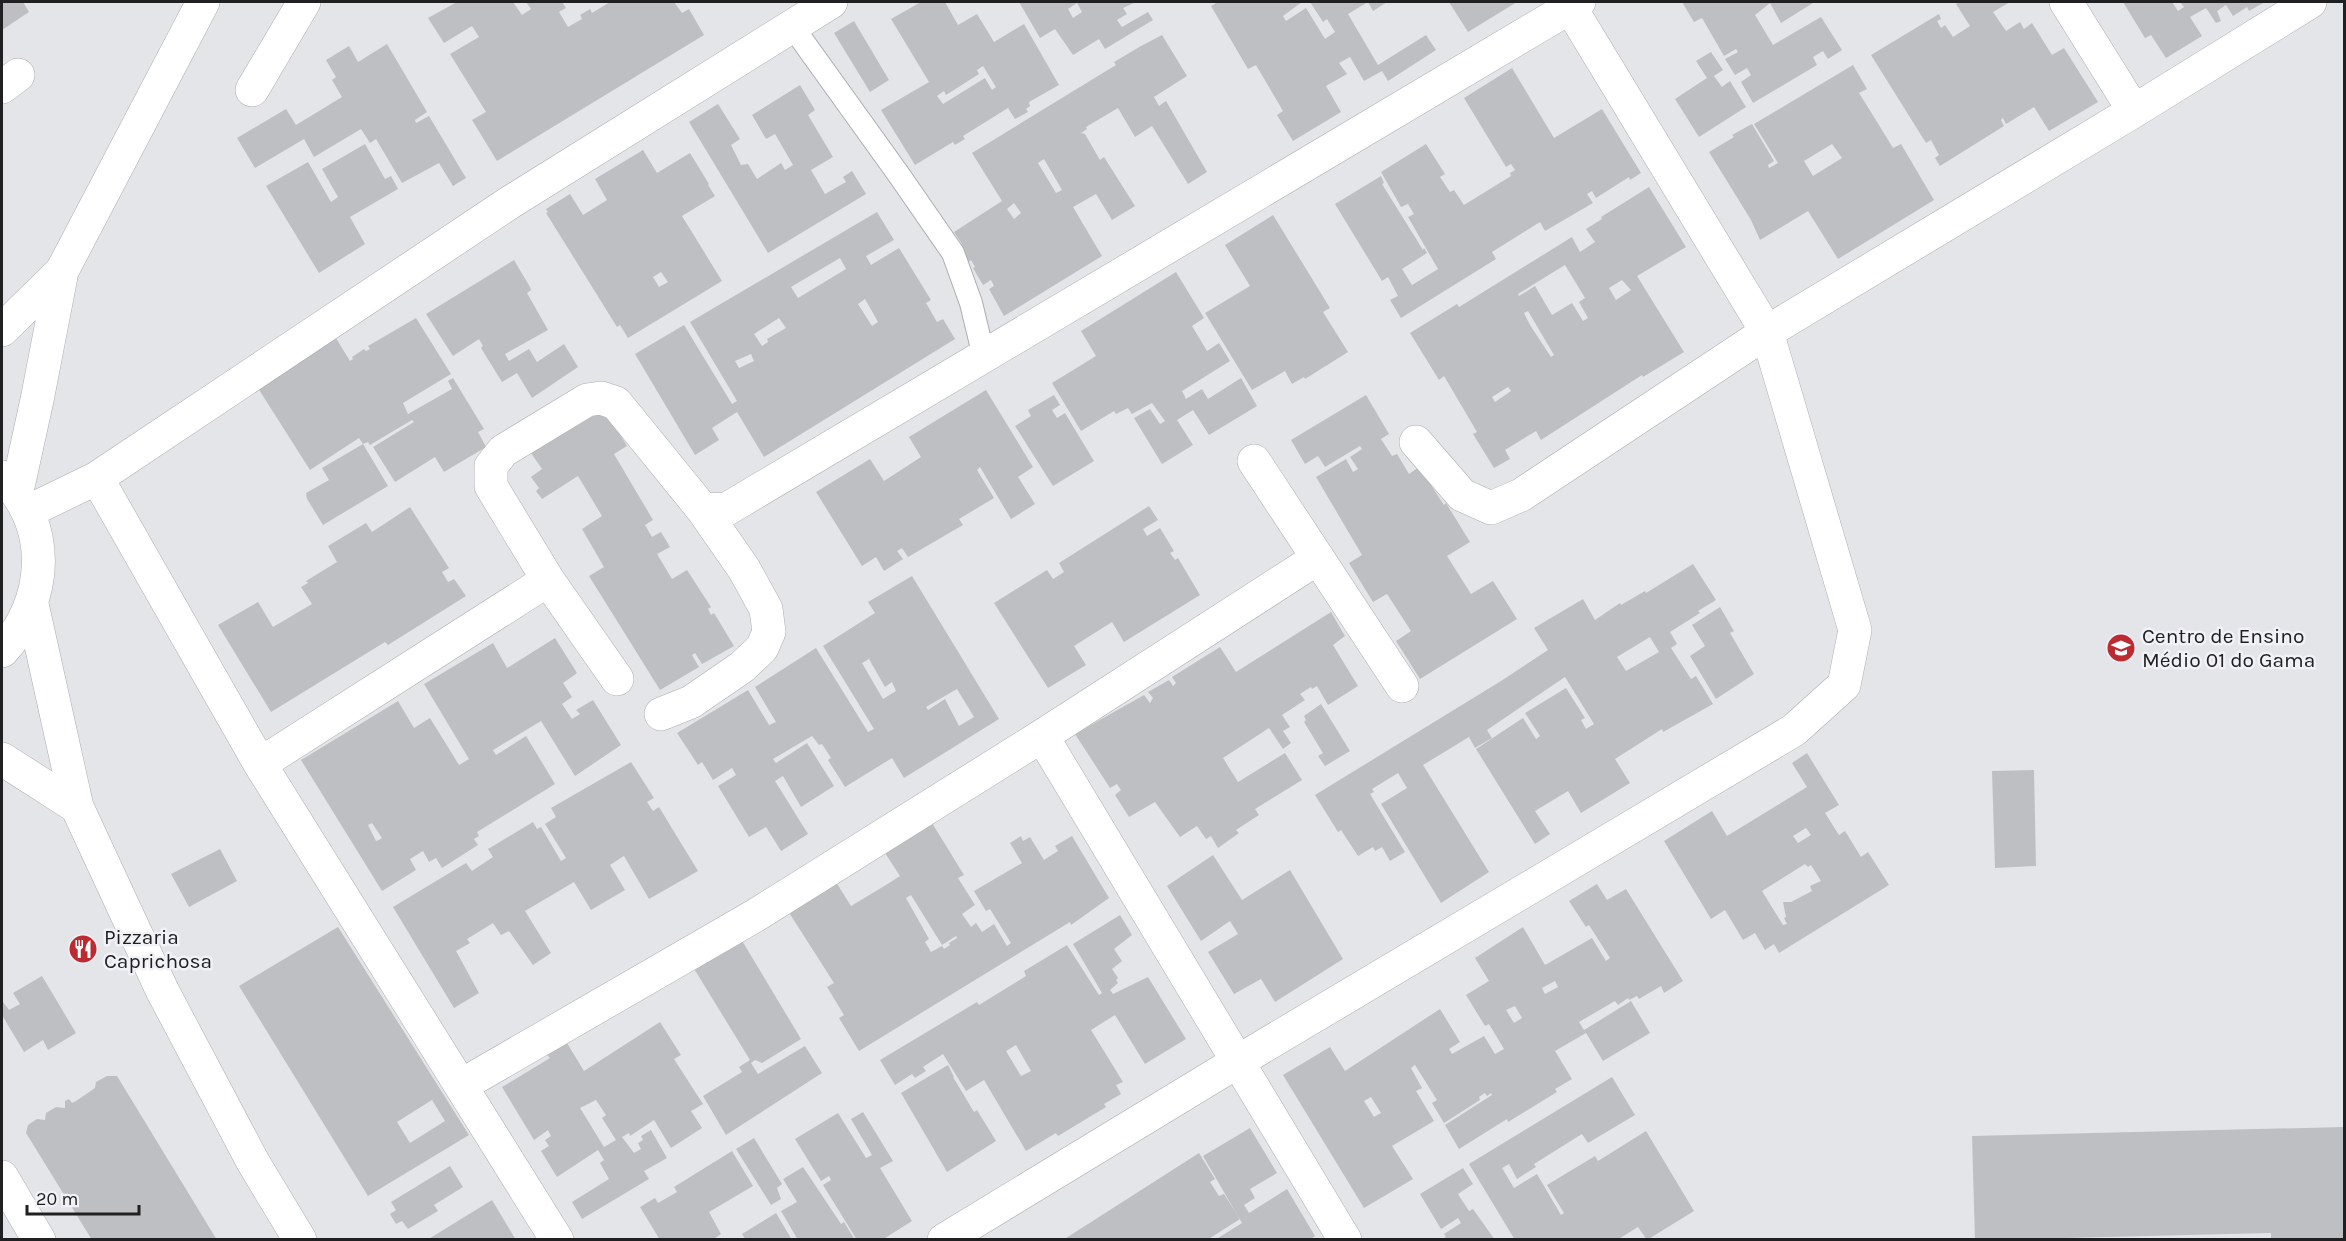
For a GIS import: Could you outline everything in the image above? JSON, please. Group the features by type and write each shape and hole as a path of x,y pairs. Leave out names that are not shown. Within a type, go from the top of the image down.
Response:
{"street":[{"path":"203,2 62,271 16,493 40,557 32,604 77,807 162,990 253,1162 300,1239"},
{"path":"252,90 304,2"},
{"path":"16,493 97,478 509,203 831,2"},
{"path":"2066,2 2134,111"},
{"path":"1416,442 1462,495 1491,508 1521,495 1767,332 2310,2"},
{"path":"703,510 727,510 1572,3 1767,332 1855,630 1844,685 1794,730 944,1239"},
{"path":"2,330 62,271"},
{"path":"617,679 548,580 491,486 491,466 503,451 587,400 601,398 616,403 703,510 744,570 766,609 769,632 762,648 742,667 690,702 661,714"},
{"path":"1254,460 1402,686"},
{"path":"97,478 260,764 557,1239"},
{"path":"462,1085 756,915 1042,736 1318,558"},
{"path":"260,764 548,580"},
{"path":"2,651 32,604"},
{"path":"1042,736 1345,1239"},
{"path":"2,759 77,807"},
{"path":"2,1177 39,1239"}],"lane":[{"path":"792,26 900,175 953,253 971,303 984,357"}],"building":[{"path":"2,2 23,2 29,12 2,30"},
{"path":"457,2 513,2 522,15 531,9 526,2 562,2 566,8 559,12 568,27 582,19 580,15 590,9 592,13 610,2 674,2 682,13 689,9 704,35 497,161 472,120 486,112 450,54 479,37 472,26 444,43 428,18"},
{"path":"921,2 945,2 958,25 977,14 994,42 1024,24 1059,85 1029,102 1030,106 1026,109 1028,112 1015,119 1008,108 963,136 965,139 955,145 953,142 915,165 881,110 929,82 891,19","holes":["983,66 996,87 992,90 985,78 943,104 937,96 944,91 946,95 979,74 977,70"]},
{"path":"1019,2 1136,2 1123,8 1127,14 1117,20 1122,27 1148,12 1153,20 1105,49 1099,39 1073,55 1055,29 1040,38","holes":["1077,3 1082,12 1073,18 1068,9"]},
{"path":"1218,2 1302,2 1283,16 1286,21 1306,8 1325,39 1335,32 1327,19 1323,22 1310,2 1368,2 1348,14 1378,65 1426,35 1436,50 1388,81 1382,71 1364,81 1350,57 1339,63 1347,74 1326,86 1341,112 1293,141 1277,115 1283,111 1256,65 1248,69 1211,6"},
{"path":"1368,2 1387,2 1373,11"},
{"path":"1449,2 1517,2 1468,32"},
{"path":"1682,2 1812,2 1781,23 1770,3 1755,15 1773,45 1821,17 1842,50 1828,59 1823,51 1813,57 1817,65 1753,103 1741,82 1751,75 1747,68 1735,75 1725,59 1738,52 1736,49 1724,56 1702,18 1694,22"},
{"path":"1960,2 2010,2 1993,12 2006,31 2020,22 2024,29 2032,23 2052,55 2064,48 2098,102 2049,131 2034,107 2006,124 2003,118 2001,120 2004,126 1940,166 1935,158 1939,155 1931,140 1926,143 1871,55 1939,14 1941,19 1937,21 1941,28 1945,25 1953,37 1970,26 1956,4"},
{"path":"2123,2 2172,2 2178,11 2184,7 2180,2 2265,2 2249,11 2247,7 2233,16 2226,5 2217,11 2221,21 2216,23 2206,8 2190,17 2202,36 2166,58 2151,35 2145,38"},
{"path":"854,21 889,80 870,92 834,33"},
{"path":"1162,35 1187,76 1154,97 1159,106 1166,101 1207,172 1188,184 1152,126 1135,137 1118,108 1086,127 1087,129 1081,133 1085,134 1100,160 1104,157 1135,206 1112,220 1096,194 1073,207 1102,256 1004,316 989,289 994,286 991,280 983,285 971,260 969,262 959,246 962,244 954,232 1002,201 972,153 1116,65 1114,62","holes":["1044,159 1062,190 1056,193 1038,163","1014,203 1021,213 1014,219 1007,209"]},
{"path":"387,44 427,112 415,120 416,123 429,116 466,178 453,186 439,163 402,183 376,139 370,143 361,129 314,157 304,139 255,168 237,138 286,109 296,125 342,97 332,80 336,77 326,60 349,46 358,62"},
{"path":"1711,52 1723,70 1714,76 1722,87 1730,81 1746,107 1699,137 1675,99 1707,78 1696,61"},
{"path":"1853,65 1867,89 1859,93 1893,148 1901,144 1934,200 1838,259 1808,211 1760,240 1751,220 1709,152 1752,124 1774,161 1768,165 1769,168 1778,163 1754,124","holes":["1832,144 1842,158 1813,176 1804,161"]},
{"path":"1512,68 1554,138 1602,109 1641,173 1630,180 1629,177 1596,198 1592,191 1587,194 1593,203 1545,231 1540,222 1492,252 1496,259 1401,318 1390,300 1398,296 1388,277 1382,281 1335,204 1381,176 1384,183 1382,184 1427,253 1402,269 1412,285 1438,269 1408,217 1414,214 1408,204 1401,207 1381,172 1426,144 1445,174 1440,177 1450,192 1454,190 1464,205 1511,176 1510,173 1515,170 1511,164 1506,167 1464,98"},
{"path":"800,85 815,110 808,115 833,157 811,170 825,194 846,182 843,177 852,171 866,194 768,253 689,122 718,104 740,139 731,145 741,165 748,164 757,179 781,163 785,170 793,165 775,134 766,139 752,115"},
{"path":"365,144 385,179 391,176 398,189 350,217 365,244 319,273 266,186 308,162 331,202 338,197 322,169"},
{"path":"643,150 657,173 690,153 715,196 682,216 722,281 628,338 620,325 617,327 546,213 548,212 546,209 570,194 583,215 607,200 595,179","holes":["661,272 668,282 659,287 653,277"]},
{"path":"1649,187 1686,247 1637,276 1684,352 1643,377 1642,375 1541,440 1536,431 1505,450 1510,459 1494,468 1473,434 1477,432 1444,376 1439,380 1410,333 1457,304 1459,307 1572,237 1580,252 1595,242 1586,229 1602,219 1601,217","holes":["1565,265 1585,298 1579,302 1588,318 1583,321 1572,303 1552,315 1535,286 1519,296 1518,294","1622,280 1631,290 1616,300 1609,288","1528,311 1554,355 1551,357 1524,313","1508,387 1511,391 1495,402 1492,397"]},
{"path":"877,212 894,240 866,256 871,265 899,248 931,300 926,303 937,322 943,319 955,339 764,457 737,412 712,428 719,440 695,455 635,354 684,325 732,404 737,401 690,322","holes":["840,258 846,269 798,298 791,287","865,299 878,322 872,326 858,304","779,318 786,328 767,339 768,342 762,346 754,334","751,354 754,361 739,368 735,361"]},
{"path":"1273,215 1330,308 1323,312 1348,352 1305,379 1304,377 1292,384 1285,371 1252,390 1205,313 1250,286 1225,245"},
{"path":"514,260 530,287 531,290 527,293 548,330 505,354 509,361 529,349 537,362 564,344 578,367 532,398 517,373 502,382 481,348 483,346 479,339 453,356 426,314"},
{"path":"1176,272 1204,318 1192,326 1207,351 1219,343 1230,361 1182,391 1186,399 1202,389 1208,399 1241,378 1257,406 1209,435 1193,410 1177,420 1193,445 1162,464 1134,418 1150,409 1160,424 1165,421 1152,403 1132,414 1128,408 1116,414 1114,411 1081,431 1052,383 1096,356 1081,331"},
{"path":"416,318 451,374 403,403 408,414 452,389 448,381 453,378 484,429 478,432 486,447 444,472 435,457 395,482 373,447 414,422 412,420 370,445 368,442 363,444 359,438 310,470 256,385 334,335 350,361 364,349 366,351 370,349 368,346"},
{"path":"986,390 1033,467 1018,477 1035,504 1011,519 980,467 977,470 994,498 959,519 963,525 908,557 902,548 897,551 903,559 884,571 876,557 862,566 816,492 870,459 884,481 921,457 909,437"},
{"path":"1054,395 1060,405 1052,410 1057,418 1065,413 1094,461 1053,486 1015,426 1031,416 1028,410"},
{"path":"1366,395 1389,434 1381,439 1392,456 1397,454 1409,474 1419,467 1444,505 1446,503 1470,542 1447,556 1471,594 1493,581 1517,619 1420,679 1396,641 1411,631 1387,594 1373,602 1349,563 1362,555 1316,477 1346,459 1353,472 1358,469 1350,457 1362,449 1360,446 1325,467 1318,456 1305,464 1291,440"},
{"path":"605,409 627,446 614,454 653,520 645,525 652,537 661,532 670,547 657,554 672,579 687,570 711,607 708,609 711,615 714,613 734,646 702,664 695,653 692,655 699,667 660,690 589,576 604,567 582,529 602,516 578,476 542,499 536,491 539,488 531,477 542,469 531,453"},
{"path":"363,444 388,486 323,525 307,499 306,493 329,480 322,468"},
{"path":"1149,506 1158,520 1143,529 1147,536 1160,528 1174,551 1170,553 1175,560 1178,558 1200,595 1124,642 1112,622 1074,646 1086,665 1048,688 994,603 1047,570 1053,579 1064,572 1059,563"},
{"path":"410,507 449,568 442,572 448,582 454,579 466,596 388,645 385,642 271,712 218,625 258,602 273,627 312,604 301,587 308,583 306,581 337,562 328,546 366,523 372,532"},
{"path":"1693,564 1716,600 1670,632 1677,644 1671,648 1691,679 1696,676 1713,704 1663,732 1662,729 1615,759 1630,783 1581,813 1568,791 1535,811 1550,834 1535,844 1476,749 1523,718 1536,739 1540,736 1525,713 1566,688 1585,718 1581,720 1586,729 1594,724 1565,677 1487,730 1492,738 1475,748 1469,737 1423,765 1489,872 1441,903 1381,804 1407,788 1398,773 1372,789 1374,792 1370,794 1405,852 1390,861 1382,847 1375,851 1373,847 1358,856 1341,830 1338,832 1315,795 1548,650 1534,628 1583,599 1595,620 1620,603 1621,605 1645,591 1646,593","holes":["1650,637 1659,652 1626,671 1617,657"]},
{"path":"912,576 999,719 904,778 892,758 845,787 828,760 831,758 822,744 819,745 812,736 773,759 776,763 807,743 834,786 801,807 783,776 775,781 808,834 781,851 766,827 749,837 718,786 736,775 732,768 713,780 702,762 698,765 677,733 748,690 769,725 776,722 755,687 816,648 868,732 874,729 823,646 875,613 868,602","holes":["869,659 885,687 892,682 896,691 883,699 862,663","957,689 974,717 959,726 945,699 928,710 926,707"]},
{"path":"1720,607 1734,631 1730,633 1754,674 1716,699 1690,656 1705,646 1692,625"},
{"path":"1331,612 1345,636 1333,645 1358,686 1328,705 1317,686 1312,689 1311,687 1300,694 1305,700 1282,715 1290,727 1283,731 1291,743 1283,749 1269,728 1223,758 1238,782 1285,753 1302,780 1255,809 1259,815 1236,830 1239,833 1218,848 1211,836 1206,839 1197,826 1180,837 1155,802 1129,817 1115,795 1121,790 1117,784 1110,788 1075,734 1144,695 1150,703 1153,698 1148,692 1169,680 1173,686 1176,683 1172,677 1220,647 1236,672"},
{"path":"555,638 577,673 563,683 572,697 562,704 572,719 580,714 576,710 593,700 621,745 575,776 541,721 493,750 496,755 526,736 555,784 477,832 479,836 474,839 478,845 442,868 436,858 429,862 423,851 410,859 416,870 382,891 301,760 398,701 414,728 430,718 459,765 469,759 424,684 493,643 507,668","holes":["372,823 382,838 376,841 368,825"]},
{"path":"1321,704 1350,751 1325,766 1318,756 1323,753 1304,722 1306,720 1304,716"},
{"path":"1807,753 1839,805 1825,813 1839,835 1845,831 1861,857 1868,852 1889,885 1779,953 1774,944 1765,950 1755,933 1743,940 1725,910 1711,919 1664,841 1712,811 1727,836 1807,787 1792,763","holes":["1806,828 1811,835 1798,843 1793,836","1805,864 1808,867 1811,865 1821,881 1810,886 1812,891 1791,902 1783,902 1786,917 1784,918 1787,924 1783,925 1762,891"]},
{"path":"631,762 654,798 647,802 653,811 659,807 698,871 649,899 624,856 610,865 625,890 591,910 574,882 525,911 551,953 533,965 509,931 501,935 493,923 467,939 470,943 456,951 479,993 454,1008 393,907 466,863 472,871 493,857 488,849 533,822 537,829 541,827 561,861 566,858 545,824 556,817 551,808"},
{"path":"2034,770 2036,866 1995,868 1992,771"},
{"path":"932,823 964,875 958,878 975,905 962,914 971,927 976,923 982,932 994,924 1007,946 1011,943 990,909 986,911 974,891 1022,863 1010,843 1021,836 1023,841 1030,837 1044,860 1058,851 1055,846 1072,836 1109,898 1071,925 1070,922 859,1051 839,1018 844,1015 827,987 834,983 788,911 836,882 851,906 900,876 885,853","holes":["911,895 942,945 956,936 957,938 944,949 942,946 931,952 925,942 929,939 906,898"]},
{"path":"220,849 237,881 189,907 171,874"},
{"path":"1213,855 1242,900 1290,870 1343,959 1275,1002 1261,979 1234,994 1208,952 1238,934 1230,921 1201,941 1167,886"},
{"path":"1597,884 1607,900 1626,889 1683,981 1664,993 1661,986 1639,999 1637,996 1629,1000 1628,998 1618,1005 1615,1001 1579,1022 1584,1030 1631,1001 1650,1033 1603,1061 1586,1033 1555,1051 1572,1079 1555,1089 1557,1092 1459,1149 1445,1125 1492,1095 1491,1093 1487,1096 1485,1093 1479,1097 1480,1100 1444,1123 1432,1103 1437,1100 1415,1065 1411,1068 1422,1088 1416,1091 1434,1121 1392,1146 1413,1179 1364,1208 1283,1075 1330,1047 1345,1071 1440,1009 1460,1042 1449,1049 1452,1054 1484,1036 1495,1054 1504,1049 1489,1024 1485,1026 1466,995 1489,981 1475,958 1523,927 1545,965 1592,938 1606,961 1610,958 1589,925 1586,927 1569,901","holes":["1555,981 1558,987 1545,994 1542,988","1515,1006 1522,1018 1514,1023 1506,1010","1371,1097 1381,1113 1374,1117 1364,1101"]},
{"path":"1120,915 1132,935 1114,949 1122,961 1112,969 1118,978 1116,980 1118,983 1110,990 1113,994 1148,977 1186,1039 1145,1064 1115,1015 1091,1030 1123,1082 1116,1085 1121,1094 1104,1104 1106,1107 1058,1136 1056,1133 1026,1151 984,1080 966,1091 943,1054 923,1067 926,1071 915,1078 912,1074 895,1085 880,1060 977,1002 979,1005 1026,976 1024,971 1067,945 1099,995 1102,993 1073,944","holes":["1016,1045 1031,1071 1021,1076 1006,1051"]},
{"path":"338,927 469,1135 368,1196 239,986","holes":["432,1100 445,1121 410,1143 397,1122"]},
{"path":"741,939 801,1039 762,1063 755,1060 751,1063 758,1074 805,1046 822,1073 726,1135 703,1096 742,1072 739,1067 750,1060 693,967"},
{"path":"42,976 76,1033 48,1050 43,1040 24,1052 2,1015 2,1003 9,1010 20,1004 13,993"},
{"path":"660,1022 681,1055 674,1059 703,1104 691,1111 702,1128 671,1148 654,1120 630,1136 629,1133 622,1137 634,1153 641,1149 638,1143 643,1140 641,1136 651,1130 667,1158 644,1171 649,1179 582,1219 572,1202 609,1179 600,1163 604,1160 598,1150 557,1177 541,1151 549,1146 545,1140 551,1136 548,1130 534,1140 502,1087 550,1058 547,1055 567,1043 584,1071","holes":["596,1100 606,1115 602,1118 616,1140 604,1147 580,1108"]},
{"path":"948,1065 974,1112 977,1110 996,1141 947,1172 901,1093"},
{"path":"107,1076 117,1076 217,1240 92,1240 26,1133 28,1125 37,1119 45,1120 46,1113 56,1107 65,1108 65,1101 69,1099 72,1103 76,1101 95,1088 96,1082"},
{"path":"1612,1077 1635,1115 1588,1143 1582,1134 1534,1164 1536,1167 1517,1179 1509,1164 1502,1168 1514,1188 1537,1174 1561,1215 1564,1213 1547,1185 1595,1156 1598,1161 1646,1131 1694,1211 1647,1240 1638,1227 1617,1240 1515,1240 1469,1164"},
{"path":"863,1112 893,1161 880,1168 912,1221 882,1240 857,1240 823,1185 831,1180 829,1176 821,1181 795,1139 838,1113 866,1158 872,1155 851,1119"},
{"path":"2344,1127 2344,1240 2271,1240 2271,1233 1975,1240 1972,1136"},
{"path":"1250,1128 1277,1173 1250,1189 1255,1198 1244,1205 1249,1213 1287,1189 1315,1236 1310,1240 1215,1240 1242,1223 1203,1156"},
{"path":"754,1138 782,1184 777,1188 781,1199 771,1205 736,1149"},
{"path":"732,1151 753,1186 709,1212 721,1234 712,1240 660,1240 640,1207 655,1198 658,1203 677,1192 674,1187"},
{"path":"1199,1153 1215,1179 1210,1182 1219,1196 1224,1194 1240,1219 1207,1240 1063,1240"},
{"path":"450,1166 463,1187 434,1205 438,1211 408,1229 402,1221 396,1224 390,1214 396,1210 391,1202"},
{"path":"803,1167 841,1224 844,1222 855,1240 798,1240 781,1211 797,1202 783,1179"},
{"path":"1463,1168 1473,1184 1458,1194 1469,1211 1473,1209 1495,1240 1441,1240 1446,1237 1444,1234 1461,1223 1458,1218 1441,1229 1420,1194"},
{"path":"492,1200 516,1240 427,1240"},
{"path":"776,1213 792,1240 746,1240 742,1234"}],"place":[{"name":"Centro de Ensino Médio 01 do Gama","path":"2121,648"},
{"name":"Pizzaria Caprichosa","path":"83,949"}]}
